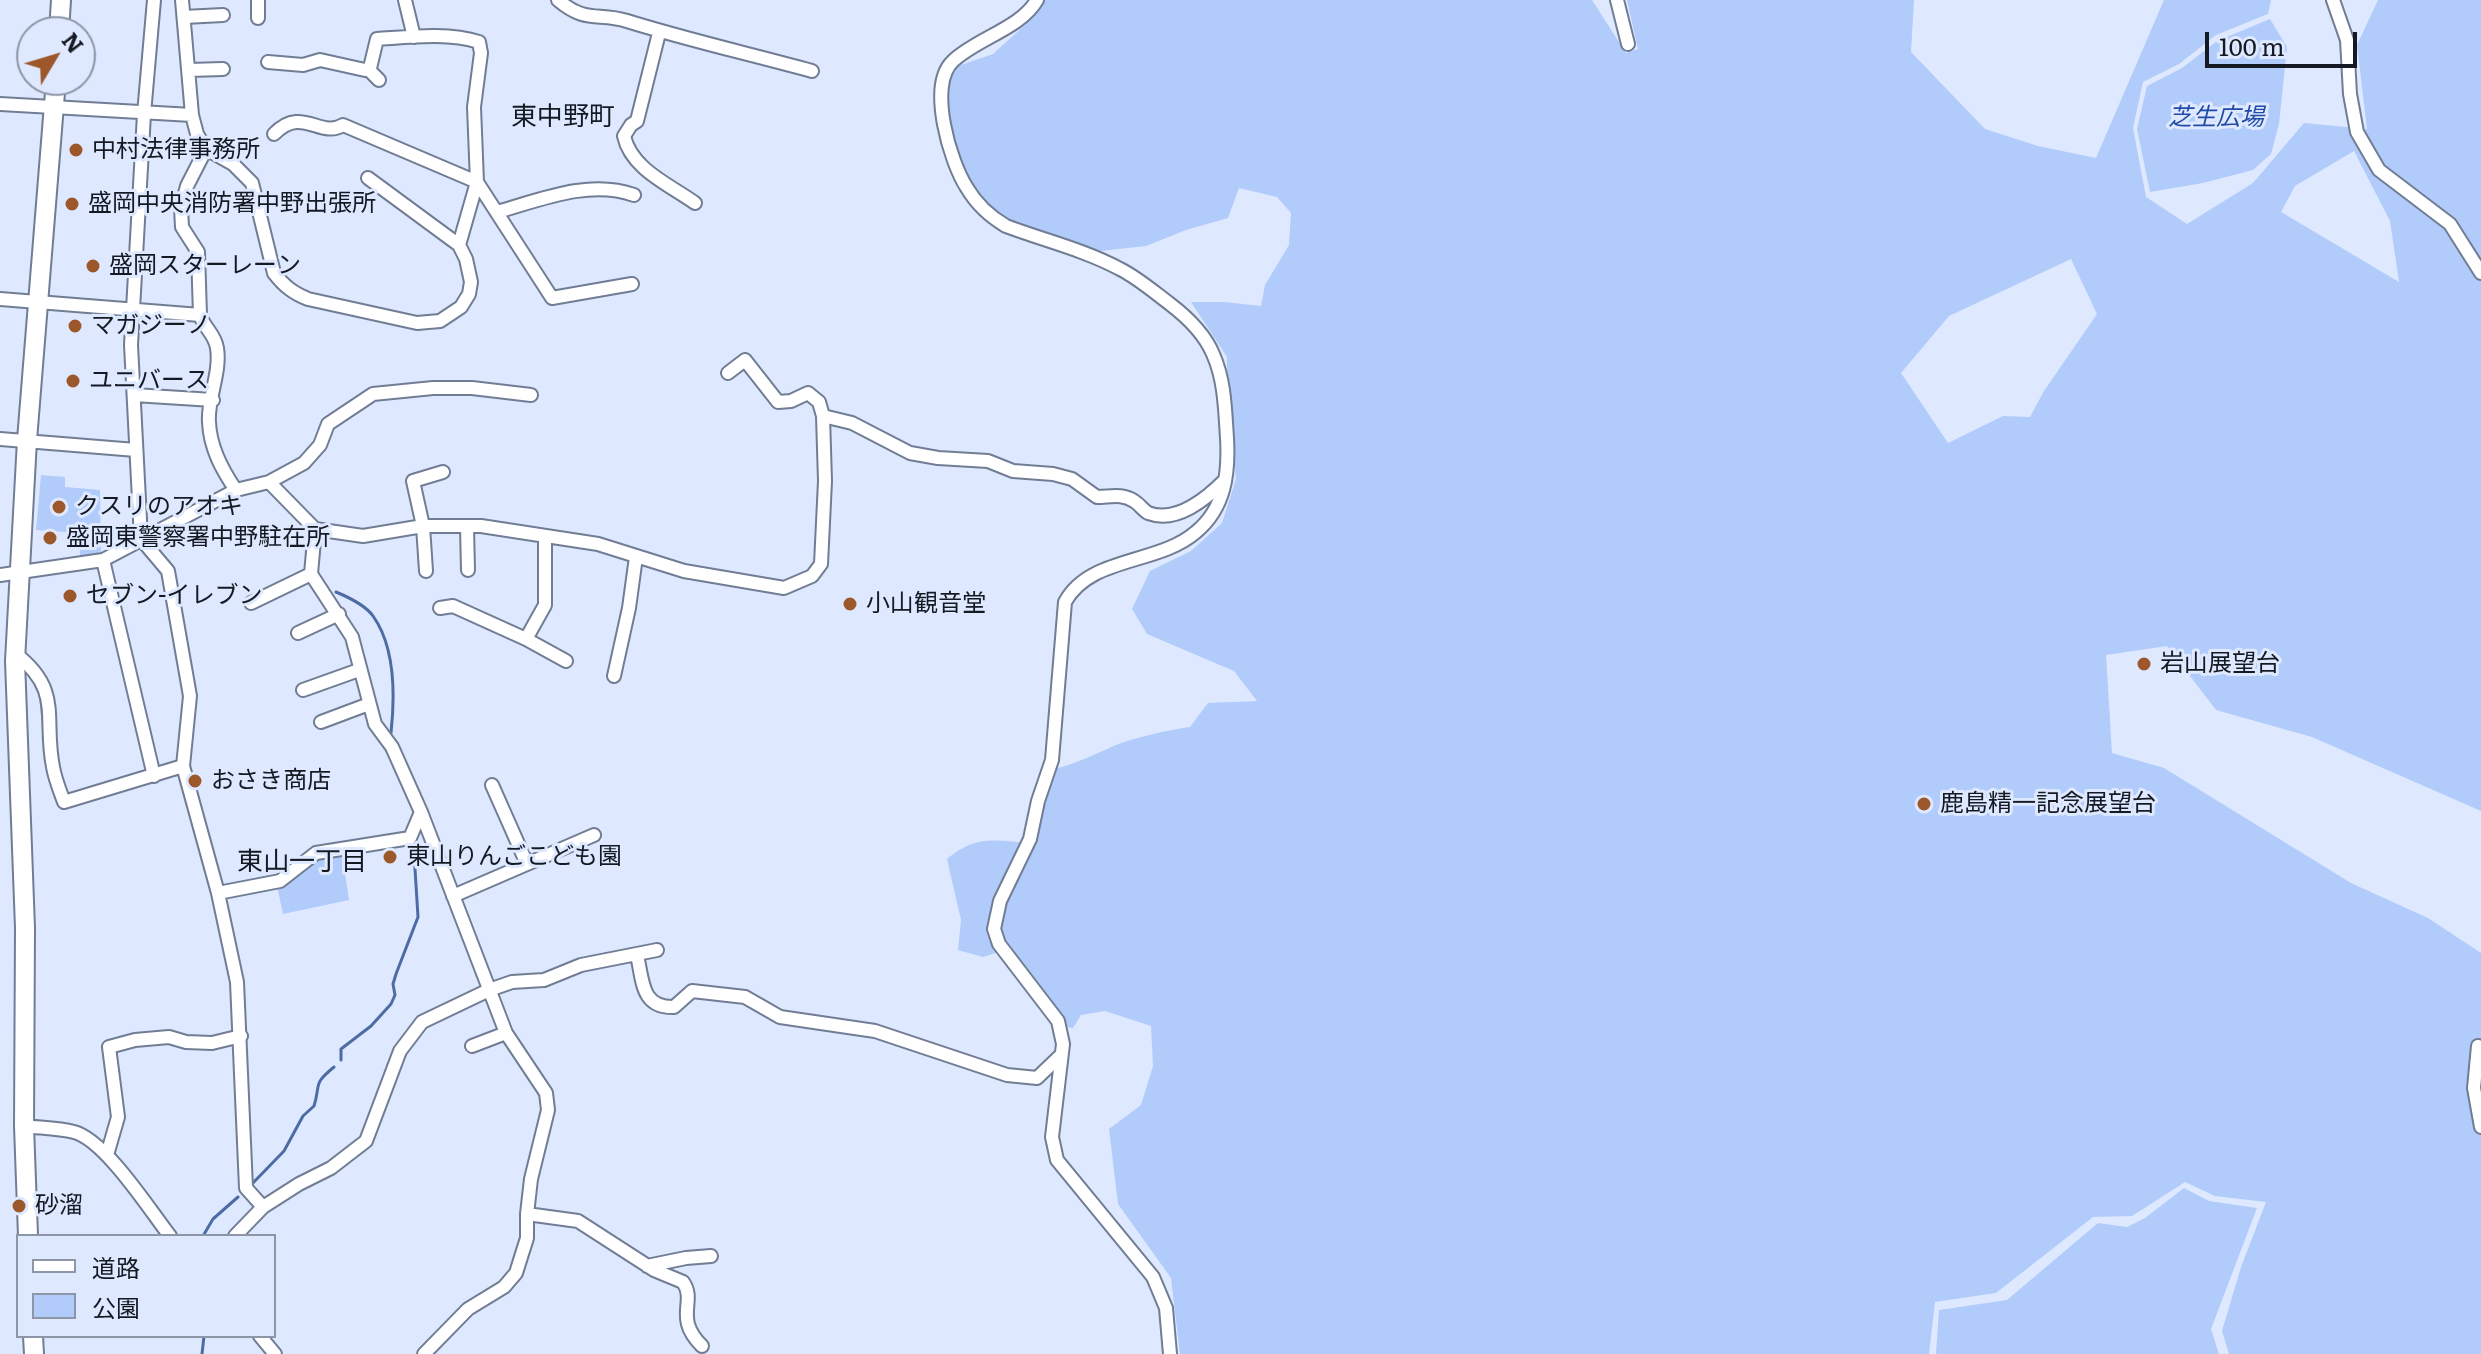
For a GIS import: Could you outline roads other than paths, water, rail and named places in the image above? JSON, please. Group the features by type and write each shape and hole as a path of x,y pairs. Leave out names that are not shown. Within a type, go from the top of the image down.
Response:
{"highway":[{"path":"28,1234 24,1126 25,928 11,659 55,96"}],"street":[{"path":"154,0 131,310 141,539 168,571 190,696 183,766 218,893 237,982 246,1188 263,1207"},
{"path":"182,0 192,115 197,134 206,149 233,164 252,183 274,273 293,292 308,299 417,323 440,321 461,307 469,294 471,282 459,245 368,178"},
{"path":"258,0 258,18"},
{"path":"405,0 414,37"},
{"path":"558,0 572,12 623,20 659,33 812,71"},
{"path":"1037,0 1023,16 972,46 946,69 941,94 954,165 972,196 992,218 1121,269 1183,314 1213,352 1222,381 1228,458 1226,479 1220,503 1208,521 1184,542 1120,566 1094,572 1072,588 1065,602 1052,760 1038,801 1030,839 1000,901 994,929 999,944 1058,1021 1063,1044 1052,1137 1057,1160 1153,1277 1166,1308 1170,1354"},
{"path":"1617,0 1628,44"},
{"path":"2333,0 2347,40 2350,94 2357,132 2379,170 2450,224 2481,273"},
{"path":"184,17 223,15"},
{"path":"659,33 637,121 624,136 627,151 640,165 695,203"},
{"path":"368,69 377,39 464,38 479,42 481,53 474,107 477,182 459,245"},
{"path":"268,62 303,65 320,60 368,69 379,80"},
{"path":"189,70 223,69"},
{"path":"0,104 192,115"},
{"path":"274,134 285,124 301,120 332,129 343,125 477,182 552,298 632,284"},
{"path":"206,149 187,186 181,208 182,227 198,252 200,315 202,323 213,335 217,349 213,400 208,420 219,465 236,490"},
{"path":"497,212 565,193 618,190 634,195"},
{"path":"0,299 200,315"},
{"path":"269,482 315,529 363,536 423,526 481,526 598,544 684,571 784,588 812,576 821,564 825,481 823,416 819,402 808,393 791,401 778,402 745,360 728,373"},
{"path":"0,575 103,560 236,490 269,482 304,463 320,445 328,424 373,394 472,388 531,395"},
{"path":"134,395 213,400"},
{"path":"823,416 852,423 910,453 988,461 1013,471 1053,474 1072,479 1097,497 1121,495 1134,501 1147,513 1179,512 1206,498 1226,479"},
{"path":"0,439 136,450"},
{"path":"426,571 423,526 413,481 443,472"},
{"path":"467,527 468,570"},
{"path":"315,529 311,574 352,637 375,724 392,747 421,812 506,1033 546,1093 548,1110 531,1179 527,1238 516,1273 504,1287 468,1309 424,1354"},
{"path":"526,639 545,605 545,537"},
{"path":"614,676 636,557"},
{"path":"103,560 154,776"},
{"path":"251,603 311,574"},
{"path":"440,608 453,606 566,661"},
{"path":"298,633 339,614"},
{"path":"11,659 32,667 47,692 53,766 64,802 183,766"},
{"path":"303,690 359,670"},
{"path":"321,722 369,704"},
{"path":"492,785 527,864"},
{"path":"218,893 280,881 316,853 410,838 421,812"},
{"path":"453,896 594,835"},
{"path":"237,1234 263,1207 331,1168 366,1141 400,1051 422,1022 512,982 544,980 581,965 657,950"},
{"path":"637,955 647,998 660,1008 674,1007 692,991 745,997 780,1017 875,1031 1007,1075 1037,1078 1061,1055"},
{"path":"472,1046 506,1033"},
{"path":"107,1155 118,1117 109,1047 135,1040 169,1037 186,1042 212,1043 241,1036"},
{"path":"2478,1046 2474,1088 2481,1127"},
{"path":"24,1126 76,1132 93,1141 168,1234"},
{"path":"527,1214 578,1221 647,1266 675,1277 687,1287 687,1323 702,1346"},
{"path":"647,1266 711,1256"},
{"path":"262,1338 275,1354"}],"waterway":[{"path":"336,592 370,612 381,629 392,673 391,733"},
{"path":"341,1060 341,1049 371,1026 395,995 393,984 418,917 414,853"},
{"path":"251,1185 284,1151 303,1116 314,1106 320,1081 334,1067"},
{"path":"204,1234 213,1219 238,1197"},
{"path":"202,1354 204,1338"}],"place":[{"name":"中村法律事務所","path":"76,150"},
{"name":"盛岡中央消防署中野出張所","path":"72,204"},
{"name":"盛岡スターレーン","path":"93,266"},
{"name":"マガジーノ","path":"75,326"},
{"name":"ユニバース","path":"73,381"},
{"name":"クスリのアオキ","path":"59,507"},
{"name":"盛岡東警察署中野駐在所","path":"50,538"},
{"name":"セブン-イレブン","path":"70,596"},
{"name":"小山観音堂","path":"850,604"},
{"name":"岩山展望台","path":"2144,664"},
{"name":"おさき商店","path":"195,781"},
{"name":"鹿島精一記念展望台","path":"1924,804"},
{"name":"東山りんごこども園","path":"390,857"},
{"name":"砂溜","path":"19,1206"}],"district":[{"name":"東中野町","path":"563,117"},
{"name":"東山一丁目","path":"302,862"}],"park label":[{"name":"芝生広場","path":"2216,118"}]}
